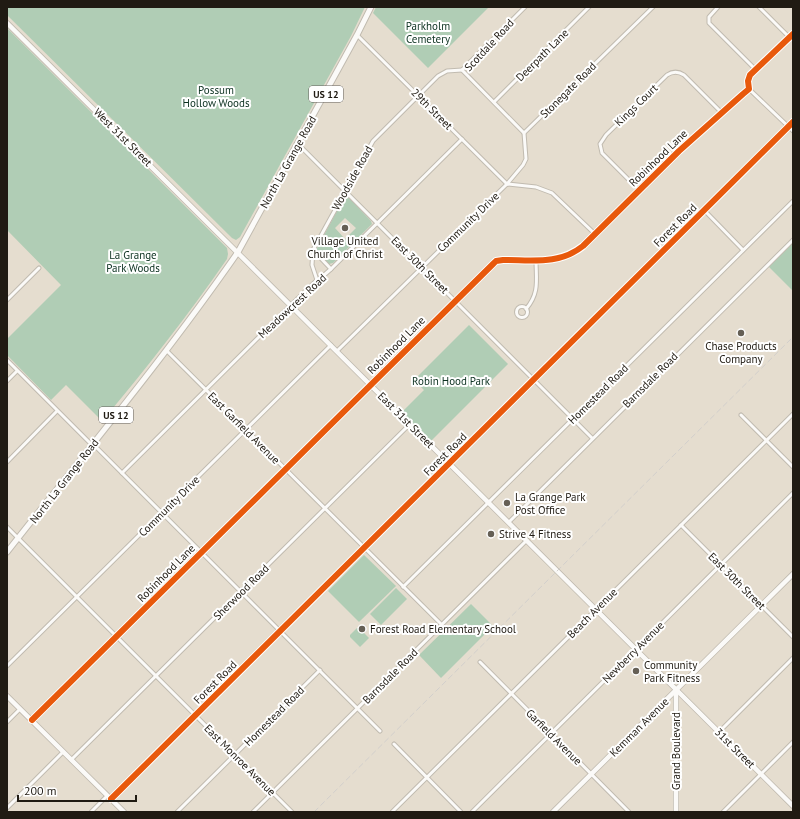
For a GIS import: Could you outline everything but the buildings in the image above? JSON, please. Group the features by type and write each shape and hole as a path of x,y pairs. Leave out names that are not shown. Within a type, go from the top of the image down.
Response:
{"main road":[{"name":"North La Grange Road","path":"7,552 92,445 222,276 238,252 298,144 357,36 371,7"},
{"name":"West 31st Street","path":"7,23 238,252"},
{"name":"East 31st Street","path":"238,252 676,690"},
{"name":"Kemman Avenue","path":"553,812 793,574"},
{"name":"31st Street","path":"676,690 793,806"},
{"name":"Grand Boulevard","path":"676,690 676,812"},
{"path":"7,696 124,812"}],"street":[{"name":"Scotdale Road","path":"524,133 462,70 525,7"},
{"name":"Deerpath Lane","path":"494,102 589,7"},
{"name":"Stonegate Road","path":"524,133 653,7"},
{"path":"718,7 709,17 709,23 756,70"},
{"path":"759,7 790,38"},
{"name":"Robinhood Lane","path":"32,720 285,468 496,261 551,260 567,256 583,246 679,151 749,89 749,78 793,34"},
{"name":"29th Street","path":"357,36 507,184"},
{"name":"Woodside Road","path":"317,280 312,265 313,250 373,141 438,76 447,71 462,70"},
{"name":"Kings Court","path":"639,190 602,153 600,144 606,135 667,75 671,72 678,72 684,75 722,113"},
{"path":"749,89 793,132"},
{"name":"Forest Road","path":"91,812 109,798 195,715 793,122"},
{"path":"507,184 523,165 526,159 524,133"},
{"name":"Meadowcrest Road","path":"122,473 291,305 331,269 462,139"},
{"name":"East 30th Street","path":"298,144 592,438"},
{"name":"Community Drive","path":"337,351 507,184 536,187 552,193 595,234"},
{"name":"Homestead Road","path":"403,587 793,201"},
{"path":"704,210 743,250"},
{"name":"Barnsdale Road","path":"509,522 793,240"},
{"path":"313,250 331,269"},
{"path":"526,309 533,301 536,290 536,260"},
{"path":"7,300 39,268"},
{"name":"Community Drive","path":"7,666 331,345"},
{"name":"East Garfield Avenue","path":"166,350 441,624"},
{"path":"7,360 380,731"},
{"path":"7,381 17,371"},
{"path":"7,462 57,411"},
{"name":"Beach Avenue","path":"392,812 793,414"},
{"path":"741,415 793,467"},
{"name":"Sherwood Road","path":"72,760 410,424"},
{"name":"Newberry Avenue","path":"472,812 793,493"},
{"name":"East 30th Street","path":"681,525 793,637"},
{"name":"East Monroe Avenue","path":"7,527 292,812"},
{"name":"Barnsdale Road","path":"253,812 527,540"},
{"path":"719,732 793,658"},
{"name":"Garfield Avenue","path":"480,662 629,812"},
{"name":"Homestead Road","path":"177,812 320,670"},
{"path":"7,722 20,709"},
{"path":"723,812 793,742"},
{"path":"394,744 461,812"},
{"path":"7,808 63,752"}],"green space":[{"name":"Possum Hollow Woods","path":"7,7 365,7 351,36 240,237 236,240 232,238 7,15"},
{"name":"Parkholm Cemetery","path":"376,7 489,7 428,68 373,13"},
{"name":"La Grange Park Woods","path":"7,28 227,248 227,259 197,301 135,382 102,421 66,385 51,400 7,355 7,339 61,285 7,230"},
{"path":"344,198 349,198 371,221 372,224 333,263 329,264 316,250","holes":["345,218 356,228 345,239 335,228"]},
{"path":"793,242 793,291 768,266"},
{"name":"Robin Hood Park","path":"469,325 508,364 430,442 401,413 424,390 414,380"},
{"path":"364,555 396,586 359,622 328,591"},
{"path":"396,588 407,599 381,625 370,614"},
{"path":"471,604 493,626 441,678 419,655"},
{"path":"357,628 359,628 369,638 360,647 350,637 350,635"}],"railway":[{"path":"314,812 793,337"}],"cycle path":[{"path":"32,720 496,261 535,261 555,259 574,252 583,246 679,151 749,89 748,81 750,75 793,34"},
{"path":"111,799 793,122"}],"place":[{"name":"Village United Church of Christ","path":"345,228"},
{"name":"Chase Products Company","path":"741,333"},
{"name":"La Grange Park Post Office","path":"507,503"},
{"name":"Strive 4 Fitness","path":"491,534"},
{"name":"Forest Road Elementary School","path":"362,629"},
{"name":"Community Park Fitness","path":"636,671"}]}
